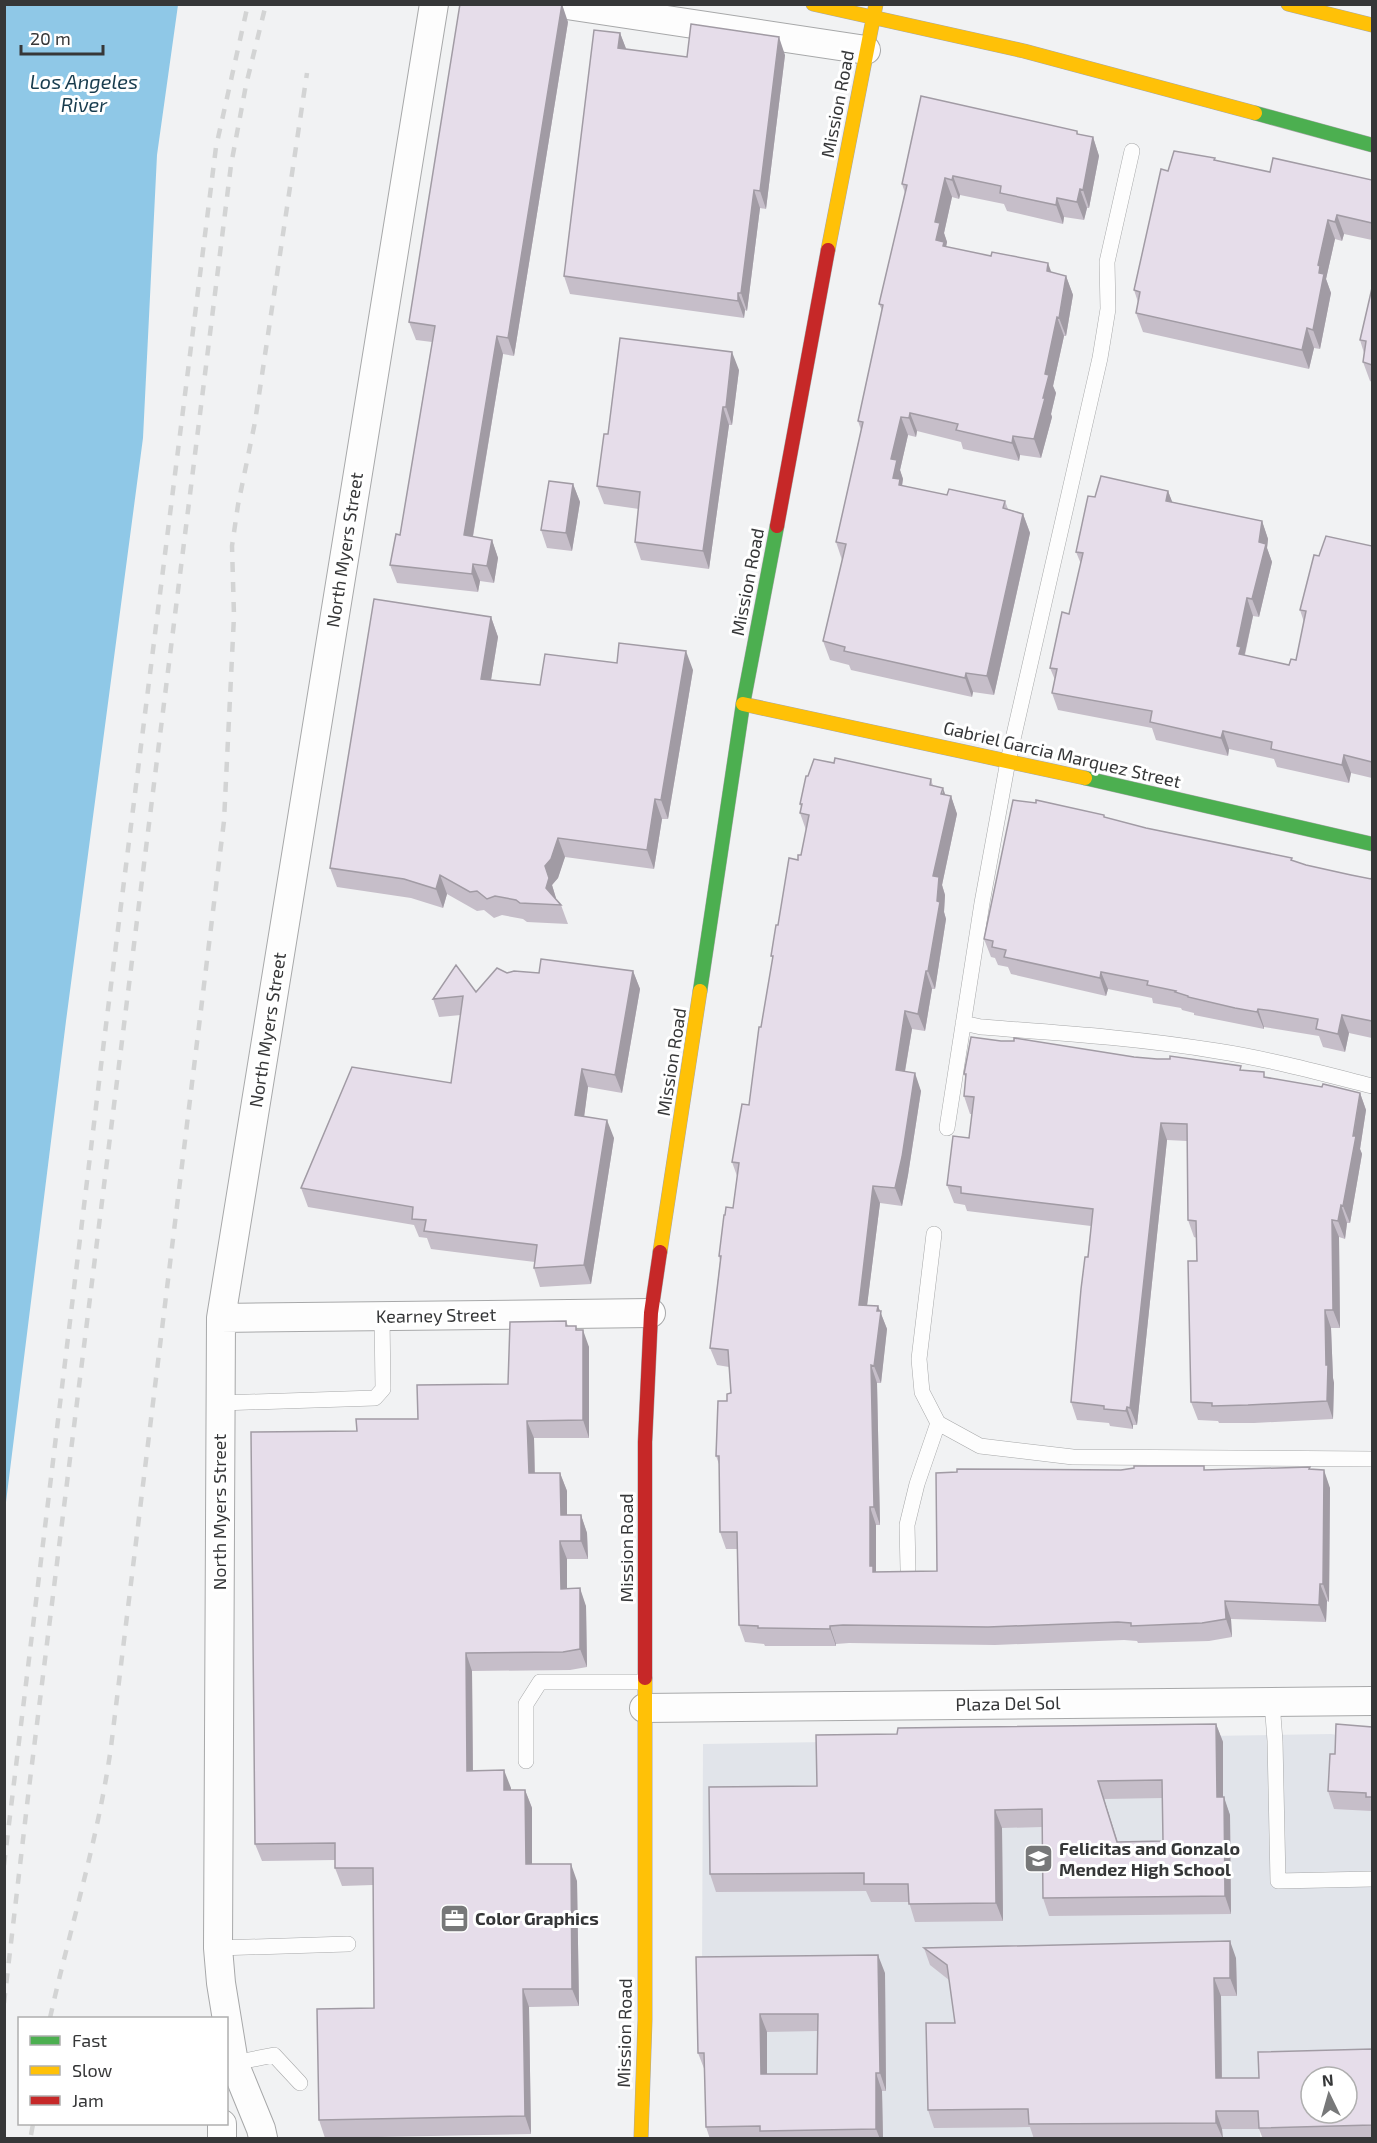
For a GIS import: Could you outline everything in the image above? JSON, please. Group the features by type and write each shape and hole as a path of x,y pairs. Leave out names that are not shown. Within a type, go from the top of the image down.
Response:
{"main road":[{"path":"813,4 875,10 1372,145"},
{"path":"1288,4 1372,25"},
{"name":"Mission Road","path":"641,2139 645,2020 645,1442 651,1313 744,704 875,10"},
{"path":"1145,83 1327,119"},
{"name":"Gabriel Garcia Marquez Street","path":"744,704 1008,761 1372,844"}],"street":[{"name":"North Myers Street","path":"227,2017 218,1948 221,1318 434,4"},
{"path":"560,4 866,50"},
{"name":"Kearney Street","path":"221,1318 651,1313"},
{"name":"Plaza Del Sol","path":"644,1695 1272,1702 1372,1701"},
{"name":"North Myers Street","path":"228,2026 234,2063 263,2139"},
{"name":"North Myers Street","path":"228,2092 234,2063"}],"lane":[{"path":"947,1128 982,903 1008,761 1100,358 1108,309 1107,262 1132,150"},
{"path":"963,1023 981,1027 1119,1038 1218,1051 1303,1068 1372,1086"},
{"path":"934,1234 919,1359 922,1392 938,1423 980,1446 1073,1457 1372,1458"},
{"path":"221,1403 375,1398 383,1389 382,1316"},
{"path":"908,1569 907,1525 917,1485 938,1423"},
{"path":"526,1761 526,1704 540,1682 644,1695"},
{"path":"1272,1702 1278,1881 1372,1879"},
{"path":"218,1948 348,1944"},
{"path":"234,2063 274,2055 300,2084"}],"shaded area":[{"name":"Felicitas and Gonzalo Mendez High School","path":"1331,1734 1372,1741 1372,2057 1258,2058 1260,2138 712,2138 702,1975 703,1744"}],"water":[{"name":"Los Angeles River","path":"5,4 178,5 157,155 143,438 66,1021 5,1510"}],"building":[{"path":"460,4 562,4 508,338 497,336 464,535 492,540 487,566 473,564 472,574 390,565 396,534 400,535 435,326 409,322"},
{"path":"691,24 779,37 760,191 754,190 741,293 738,293 738,301 564,276 594,30 620,33 618,48 687,57"},
{"path":"921,96 1077,131 1077,134 1093,137 1083,190 1080,189 1077,202 1057,198 1056,205 1000,193 1001,186 953,176 952,180 945,178 935,222 940,223 936,240 944,242 943,246 991,256 992,252 1048,263 1047,271 1066,276 1059,318 1057,317 1045,374 1049,375 1043,398 1045,398 1034,439 1013,436 1012,443 956,430 958,424 910,413 909,418 901,417 891,459 897,460 893,478 900,479 899,485 947,495 949,489 1005,501 1003,508 1023,514 987,676 966,673 965,678 844,651 845,647 823,641 846,544 836,542 863,422 858,421 883,305 879,304 907,185 902,184"},
{"path":"1174,151 1215,158 1214,160 1270,172 1273,158 1372,180 1372,223 1337,215 1335,222 1328,220 1318,265 1320,266 1319,273 1324,274 1313,330 1307,328 1302,350 1136,313 1140,292 1134,290 1161,169 1168,171"},
{"path":"1372,288 1372,365 1363,362 1366,341 1360,340"},
{"path":"620,338 732,352 726,407 723,407 703,551 635,542 640,492 597,486 604,434 608,434"},
{"path":"1101,476 1168,491 1166,501 1262,521 1259,542 1266,544 1252,599 1247,598 1237,646 1241,647 1239,654 1289,665 1291,659 1296,660 1306,611 1300,610 1314,555 1319,556 1326,536 1372,546 1372,762 1344,755 1342,765 1271,749 1272,742 1223,731 1221,738 1150,722 1152,711 1052,693 1057,669 1050,668 1062,612 1069,614 1083,553 1076,552 1088,496 1095,497"},
{"path":"549,481 573,484 566,533 541,530"},
{"path":"374,599 491,617 481,679 540,685 545,654 617,663 619,643 686,651 661,800 655,799 647,850 558,838 551,859 545,866 549,878 546,888 561,905 520,903 516,900 495,896 487,899 477,891 470,892 440,875 436,889 404,879 330,868"},
{"path":"835,758 931,779 930,785 943,788 941,794 951,796 933,876 939,877 937,901 940,902 928,971 926,971 918,1014 905,1011 896,1070 915,1073 902,1157 895,1188 873,1186 859,1305 878,1306 877,1311 881,1311 874,1366 871,1365 874,1507 870,1507 870,1566 873,1566 873,1572 937,1571 936,1473 957,1472 957,1469 1121,1470 1134,1468 1134,1466 1204,1466 1204,1470 1310,1467 1309,1469 1324,1470 1323,1584 1320,1584 1319,1605 1225,1601 1226,1619 1202,1623 1131,1626 1131,1623 1118,1622 988,1627 843,1625 830,1626 830,1629 758,1628 758,1626 739,1625 737,1532 720,1532 719,1456 716,1456 718,1401 727,1401 727,1394 731,1393 728,1350 710,1348 721,1256 719,1256 726,1207 733,1208 739,1163 732,1162 742,1104 749,1105 759,1027 761,1027 776,925 778,925 789,858 798,860 798,855 801,855 809,815 800,813 806,776 808,776 814,759 834,763"},
{"path":"1013,800 1036,803 1036,800 1104,815 1104,817 1146,828 1292,858 1291,860 1306,865 1371,879 1372,877 1372,1021 1342,1015 1338,1034 1316,1029 1318,1019 1258,1009 1257,1012 1235,1008 1147,985 1148,981 1101,972 1100,978 1004,957 1006,950 992,947 993,941 984,939"},
{"path":"541,959 633,971 615,1075 582,1069 575,1115 607,1120 584,1265 534,1268 537,1245 424,1231 426,1220 412,1219 413,1207 301,1188 352,1067 451,1083 463,996 433,999 456,965 476,992 497,968 507,973 514,971 539,973"},
{"path":"971,1037 1001,1041 1014,1041 1014,1038 1134,1057 1170,1059 1170,1056 1241,1066 1240,1070 1264,1072 1264,1077 1322,1087 1323,1084 1360,1093 1353,1136 1356,1136 1343,1206 1341,1205 1338,1221 1332,1220 1333,1310 1325,1310 1327,1401 1212,1406 1212,1403 1191,1402 1188,1261 1197,1261 1196,1221 1188,1220 1187,1124 1161,1123 1130,1408 1127,1407 1126,1411 1104,1409 1104,1406 1071,1402 1081,1289 1085,1257 1088,1257 1093,1209 961,1193 961,1187 947,1185 953,1136 969,1138 974,1097 964,1096 966,1074 964,1074"},
{"path":"566,1321 566,1326 576,1326 576,1330 583,1330 583,1420 527,1421 529,1473 560,1473 561,1515 581,1515 581,1541 560,1541 561,1589 580,1588 580,1649 563,1652 466,1653 467,1771 504,1770 504,1790 525,1790 526,1864 571,1864 572,1989 523,1989 525,2116 319,2120 317,2009 374,2008 373,1868 335,1868 335,1843 255,1844 251,1432 357,1431 356,1419 418,1419 417,1385 508,1384 510,1322"},
{"path":"1216,1724 1217,1797 1224,1797 1225,1896 1043,1898 1042,1809 995,1810 996,1903 909,1904 908,1884 864,1884 864,1873 710,1874 709,1787 817,1786 816,1735 897,1734 898,1728","holes":["1162,1780 1163,1841 1117,1842 1098,1781"]},
{"path":"1336,1724 1372,1727 1372,1797 1366,1797 1366,1793 1328,1791 1330,1754 1335,1754"},
{"path":"1230,1941 1230,1978 1214,1978 1216,2078 1259,2078 1258,2052 1372,2049 1372,2125 1259,2128 1258,2111 1216,2111 1216,2123 1029,2124 1028,2109 928,2110 926,2023 955,2023 947,1965 924,1948"},
{"path":"878,1955 880,2073 876,2073 876,2129 760,2131 760,2126 706,2127 704,2053 698,2053 696,1957","holes":["760,2014 818,2014 817,2074 761,2074"]}],"railway":[{"path":"4,1865 216,147 248,4"},
{"path":"4,2003 231,165 246,85 266,4"},
{"path":"50,2017 99,1816 111,1747 224,821 234,616 232,546 255,422 307,73"},
{"path":"31,2135 33,2125"}],"traffic: fast":[{"path":"1255,113 1372,145"},
{"path":"700,991 743,704 777,526"},
{"path":"1085,778 1372,844"}],"traffic: slow":[{"path":"813,4 1024,51 1255,113"},
{"path":"828,250 876,4"},
{"path":"1288,4 1372,25"},
{"path":"743,704 1085,778"},
{"path":"660,1252 700,991"},
{"path":"641,2138 645,2020 645,1678"}],"traffic: jam":[{"path":"777,526 828,250"},
{"path":"645,1678 645,1442 651,1313 660,1252"}],"place":[{"name":"Felicitas and Gonzalo Mendez High School","path":"1038,1859"},
{"name":"Color Graphics","path":"454,1919"}]}
